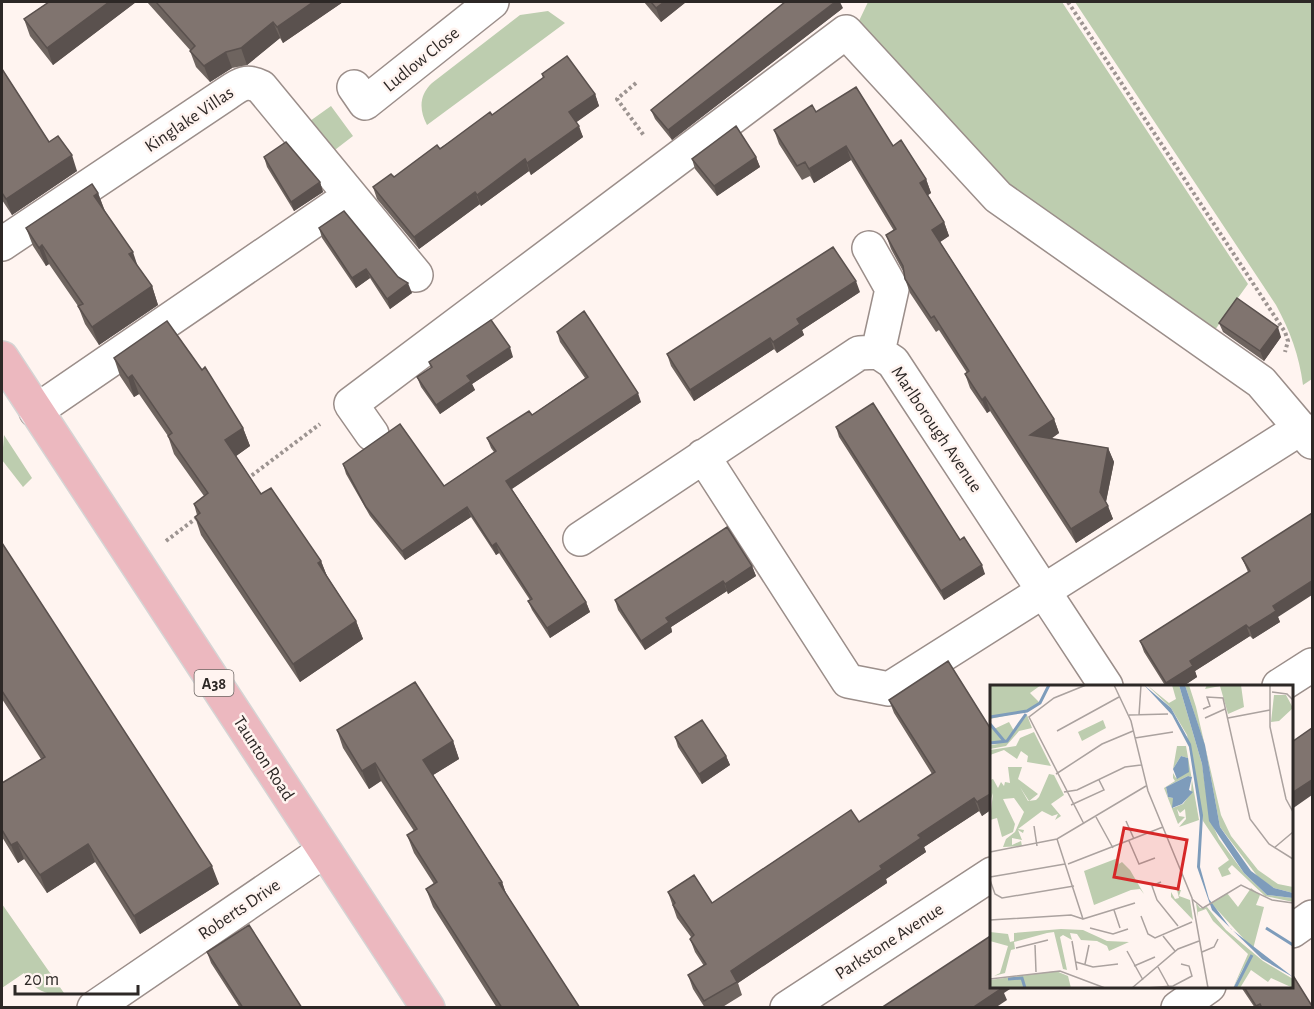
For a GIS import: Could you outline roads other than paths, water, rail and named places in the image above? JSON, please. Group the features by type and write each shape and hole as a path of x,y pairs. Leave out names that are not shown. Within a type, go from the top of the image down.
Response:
{"main road":[{"name":"Taunton Road","path":"2,358 428,1008"}],"street":[{"name":"Ludlow Close","path":"354,87 365,103 492,2"},
{"path":"372,434 351,404 846,32 998,197 1261,382 1306,435 1044,592 889,689 848,681 703,456"},
{"name":"Kinglake Villas","path":"2,244 244,82 251,82 261,87 416,275"},
{"path":"36,411 350,196"},
{"path":"869,248 892,289 878,352"},
{"name":"Marlborough Avenue","path":"580,539 859,353 878,352 893,362 1105,685"},
{"path":"1282,685 1312,665"},
{"name":"Roberts Drive","path":"93,1008 324,851"},
{"name":"Parkstone Avenue","path":"787,1008 990,875"},
{"path":"1293,930 1312,917"}]}
